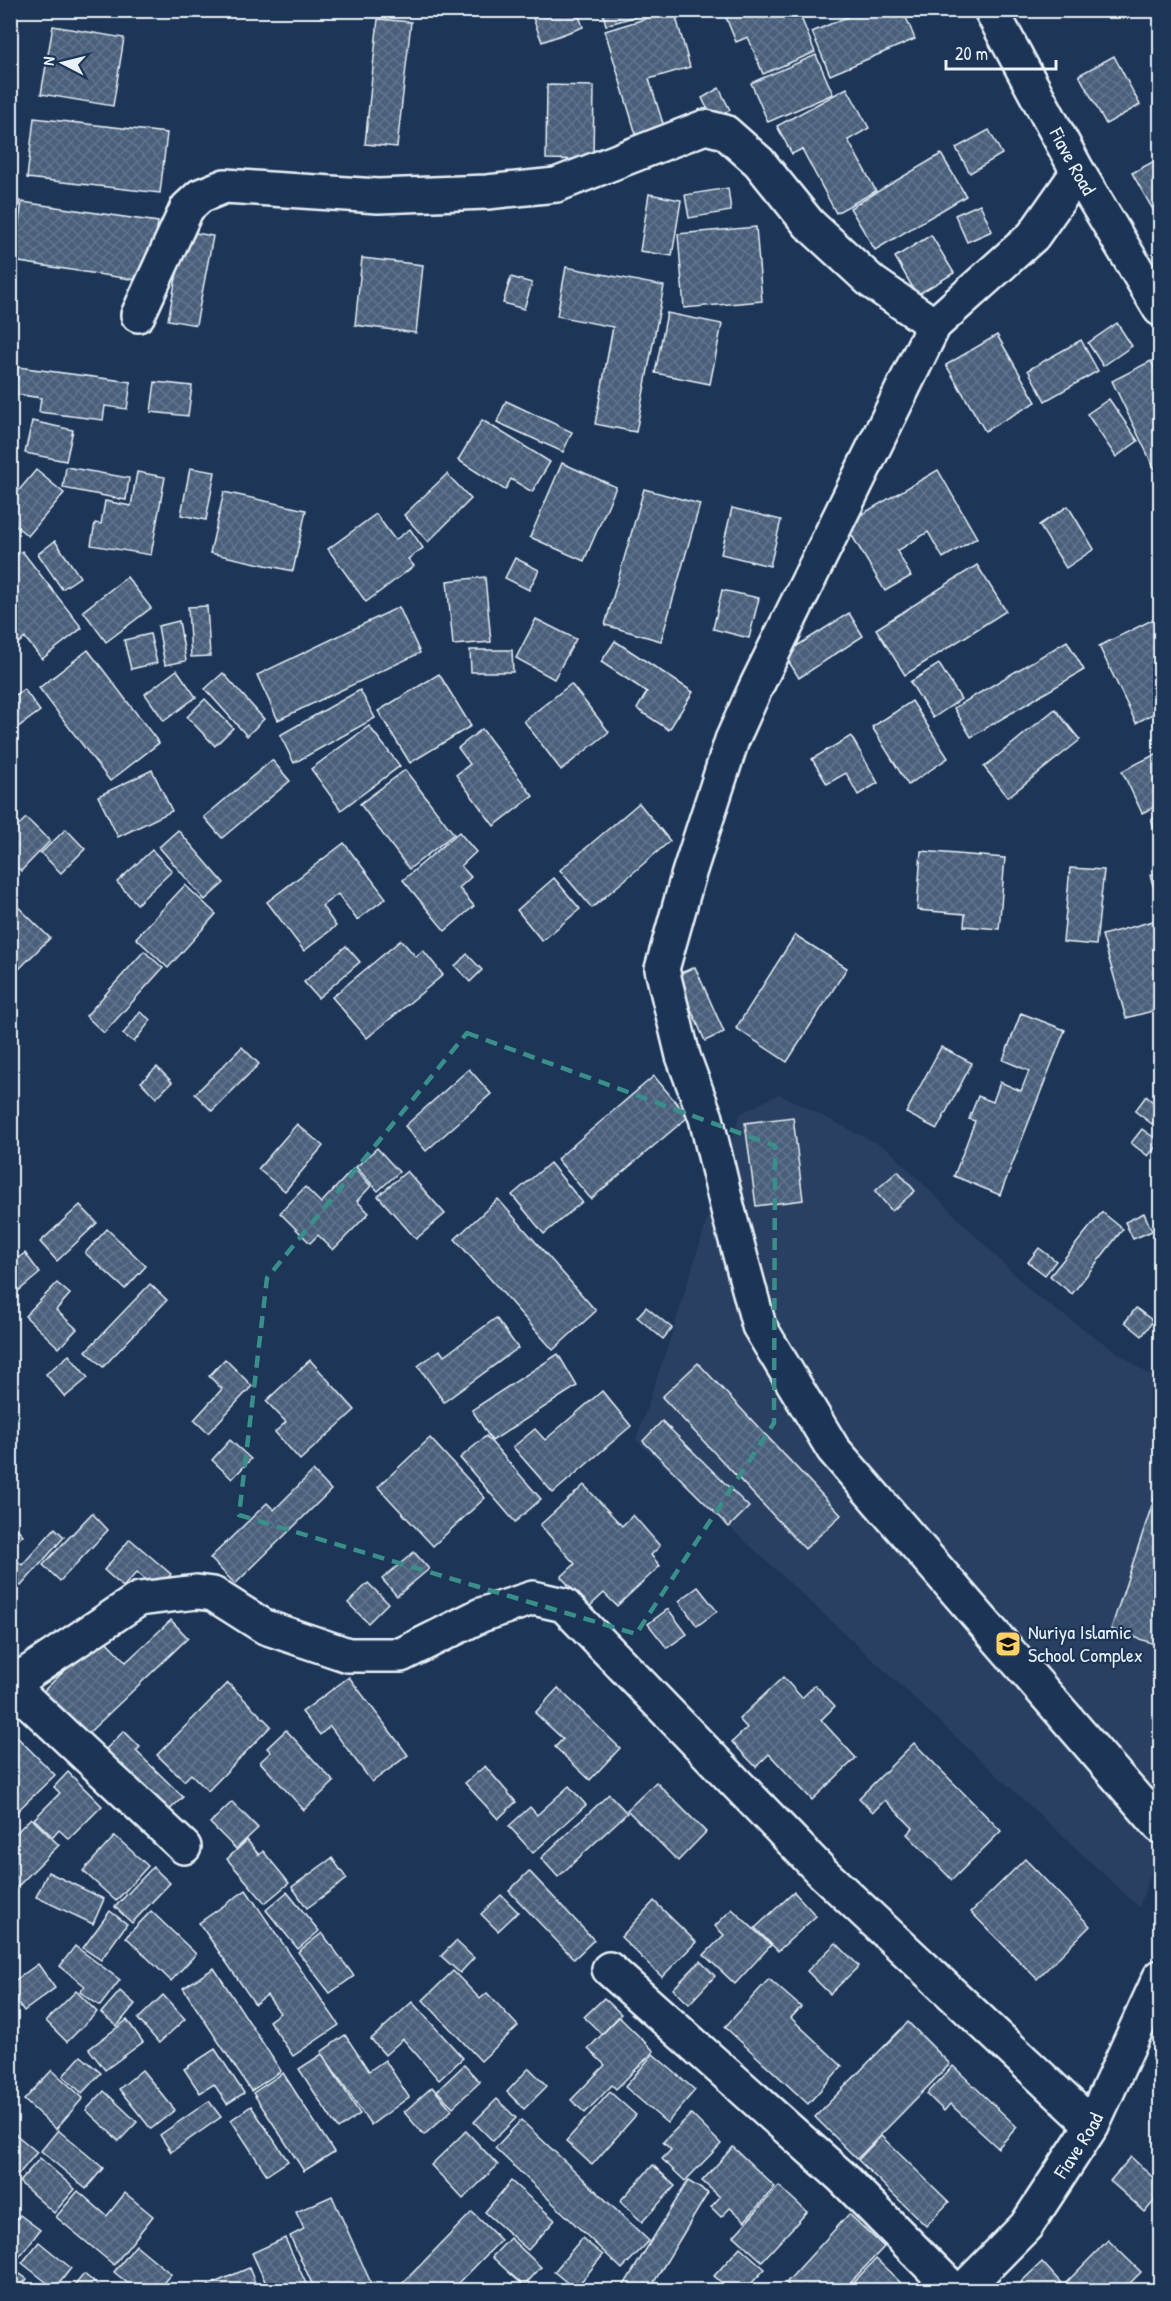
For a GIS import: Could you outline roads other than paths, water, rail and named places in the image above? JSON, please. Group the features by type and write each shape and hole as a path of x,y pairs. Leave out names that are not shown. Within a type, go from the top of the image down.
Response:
{"street":[{"name":"Fiave Road","path":"991,10 1078,172 1161,309"},
{"path":"138,315 188,208 200,196 225,186 378,196 487,192 556,186 705,127 725,132 759,162 809,225 872,282 934,326"},
{"path":"1078,172 1033,236 934,326 755,688 732,740 689,873 662,969 684,1056 706,1118 759,1326 833,1449 1161,1826"},
{"path":"184,1847 11,1685 139,1599 197,1593 213,1594 265,1627 348,1655 401,1655 481,1615 533,1598 564,1605 822,1874 1092,2125"},
{"path":"609,1969 842,2176 954,2290"},
{"name":"Fiave Road","path":"963,2290 1026,2226 1092,2125 1161,1977"}],"place":[{"name":"Nuriya Islamic School Complex","path":"1008,1644"}]}
